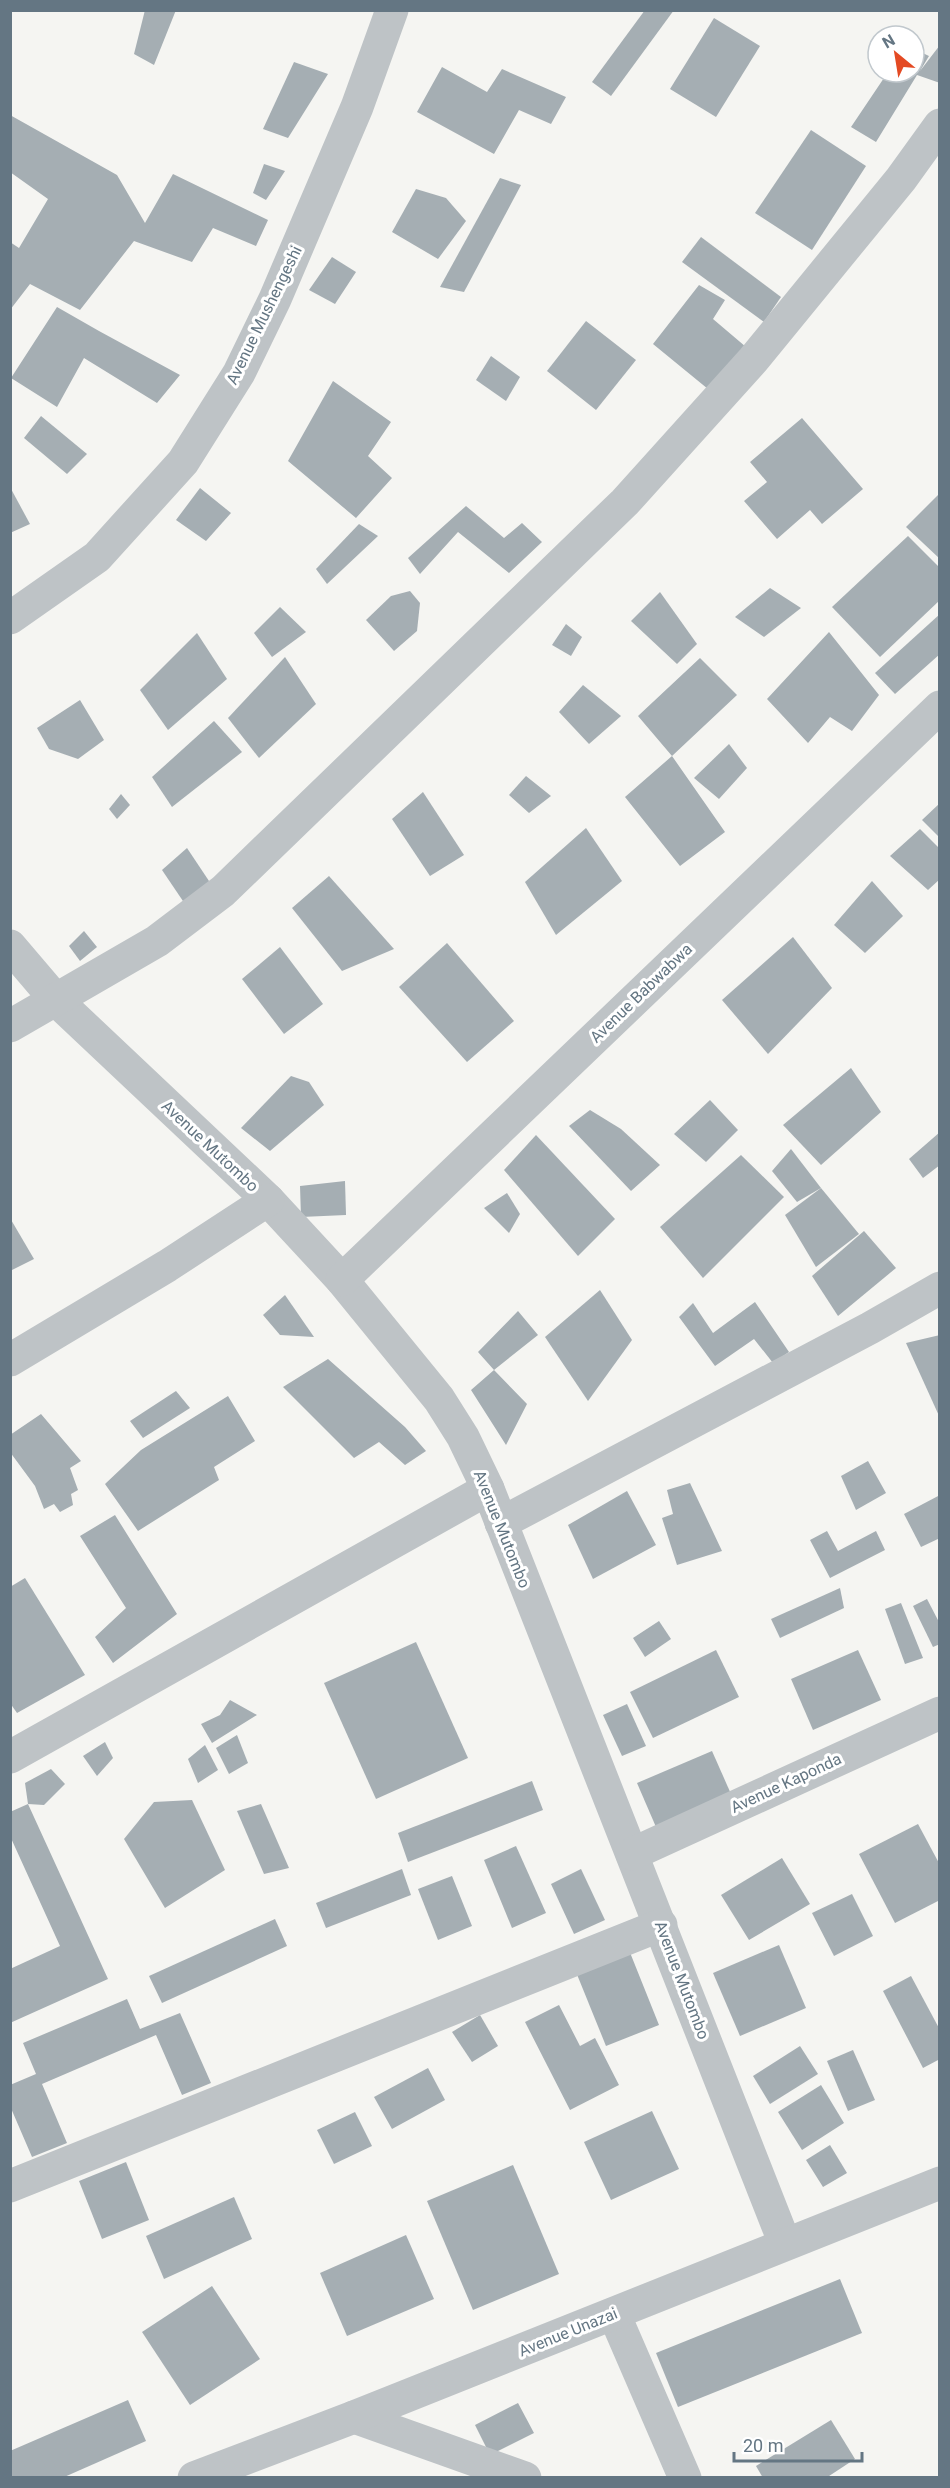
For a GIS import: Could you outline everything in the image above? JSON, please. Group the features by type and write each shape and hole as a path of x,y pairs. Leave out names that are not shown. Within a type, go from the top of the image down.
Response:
{"street":[{"name":"Avenue Mushengeshi","path":"10,618 97,557 183,462 233,383 275,299 311,216 357,107 392,10"},
{"path":"10,1026 157,941 224,891 625,502 753,360 901,179 939,125"},
{"name":"Avenue Babwabwa","path":"342,1280 939,707"},
{"name":"Avenue Mutombo","path":"10,946 56,1000 268,1200 342,1280 439,1400 463,1437 488,1489 785,2244"},
{"path":"10,1360 167,1266 268,1200"},
{"path":"501,1523 860,1334 939,1288"},
{"path":"10,1757 488,1489"},
{"name":"Avenue Kaponda","path":"632,1854 939,1713"},
{"path":"10,2186 661,1925"},
{"name":"Avenue Unazai","path":"194,2478 354,2417 939,2183"},
{"path":"614,2314 685,2478"},
{"path":"354,2417 525,2478"}],"building":[{"path":"145,10 176,10 154,65 134,54"},
{"path":"645,10 674,10 611,96 592,82"},
{"path":"714,18 760,46 716,117 670,89"},
{"path":"940,45 940,83 926,78 926,63"},
{"path":"294,62 328,74 288,138 263,129"},
{"path":"442,67 487,92 502,69 566,97 551,124 519,110 494,154 417,112"},
{"path":"880,84 911,84 876,142 851,127"},
{"path":"10,115 117,175 145,223 173,174 268,220 256,246 213,228 192,262 134,241 80,310 30,284 10,310 10,242 19,248 48,199 10,172"},
{"path":"811,130 866,166 812,250 755,213"},
{"path":"264,164 285,171 266,200 253,193"},
{"path":"500,178 521,185 464,292 440,287"},
{"path":"416,189 446,198 466,221 438,259 392,232"},
{"path":"701,237 781,297 764,322 682,262"},
{"path":"332,257 356,272 335,304 309,290"},
{"path":"699,285 725,300 713,319 746,347 708,389 653,344"},
{"path":"57,307 180,375 157,403 84,358 57,407 11,378"},
{"path":"586,321 636,360 596,410 547,371"},
{"path":"491,356 520,377 506,401 476,380"},
{"path":"333,381 391,422 368,456 392,478 356,518 288,461"},
{"path":"41,416 87,454 67,474 24,438"},
{"path":"802,418 863,489 822,524 810,510 777,539 744,501 767,482 750,462"},
{"path":"10,487 30,524 10,533"},
{"path":"200,488 231,513 206,541 176,520"},
{"path":"940,493 940,559 906,527"},
{"path":"466,506 504,538 522,523 542,542 509,573 458,532 420,574 408,558"},
{"path":"359,524 378,536 327,584 316,569"},
{"path":"908,536 940,568 940,600 880,657 832,607"},
{"path":"770,588 801,608 764,637 735,617"},
{"path":"410,591 420,603 417,631 394,651 366,620 391,596"},
{"path":"660,592 697,644 677,664 631,621"},
{"path":"280,607 306,632 272,657 254,633"},
{"path":"940,614 940,654 895,694 875,673"},
{"path":"566,624 582,637 571,656 552,645"},
{"path":"829,632 879,695 852,731 830,717 808,743 767,699"},
{"path":"197,633 227,679 168,730 140,690"},
{"path":"285,657 316,704 259,758 228,718"},
{"path":"700,658 737,695 672,756 638,716"},
{"path":"583,685 621,716 589,744 559,712"},
{"path":"80,700 104,740 78,759 49,749 37,728"},
{"path":"214,721 242,752 172,807 152,777"},
{"path":"729,744 747,768 719,799 694,778"},
{"path":"672,756 725,832 680,866 625,797"},
{"path":"526,776 551,796 529,813 509,795"},
{"path":"423,792 464,855 430,876 392,819"},
{"path":"121,794 130,805 117,819 109,809"},
{"path":"940,803 940,838 922,820"},
{"path":"586,828 622,881 556,935 525,882"},
{"path":"920,829 940,849 940,879 928,890 890,856"},
{"path":"187,848 213,887 187,907 162,870"},
{"path":"329,876 394,949 342,971 292,908"},
{"path":"872,881 903,916 865,953 834,925"},
{"path":"84,931 97,947 80,961 69,946"},
{"path":"793,937 832,988 768,1054 722,1000"},
{"path":"447,943 514,1021 467,1062 399,987"},
{"path":"280,947 323,1004 284,1034 242,979"},
{"path":"851,1068 881,1112 821,1165 783,1125"},
{"path":"291,1076 309,1082 324,1105 270,1151 241,1128"},
{"path":"710,1100 738,1130 706,1162 674,1134"},
{"path":"590,1110 621,1129 660,1165 631,1191 569,1126"},
{"path":"940,1132 940,1165 923,1178 909,1159"},
{"path":"536,1135 615,1219 578,1256 504,1170"},
{"path":"791,1149 821,1188 797,1202 772,1171"},
{"path":"741,1155 784,1197 703,1278 660,1227"},
{"path":"345,1181 346,1215 301,1217 300,1186"},
{"path":"821,1188 859,1234 816,1267 785,1215"},
{"path":"507,1193 520,1214 509,1233 484,1208"},
{"path":"10,1218 34,1259 10,1271"},
{"path":"864,1231 896,1268 838,1316 812,1276"},
{"path":"600,1290 632,1340 588,1401 545,1337"},
{"path":"285,1295 314,1337 280,1335 263,1315"},
{"path":"755,1302 789,1352 773,1363 754,1339 715,1366 679,1317 693,1303 713,1333"},
{"path":"518,1311 538,1335 494,1370 478,1352"},
{"path":"940,1335 940,1418 906,1343"},
{"path":"328,1359 405,1427 426,1451 405,1465 379,1442 354,1458 283,1387"},
{"path":"494,1370 527,1404 506,1445 471,1390"},
{"path":"176,1391 190,1408 143,1438 130,1421"},
{"path":"228,1396 255,1441 214,1467 219,1480 138,1531 105,1484 141,1450"},
{"path":"41,1414 81,1461 70,1468 78,1490 71,1494 73,1505 60,1512 54,1504 44,1509 35,1486 10,1452 10,1435"},
{"path":"868,1461 886,1493 856,1510 841,1476"},
{"path":"690,1483 722,1551 677,1565 662,1518 673,1514 667,1490"},
{"path":"627,1491 656,1545 593,1579 568,1525"},
{"path":"940,1495 940,1538 921,1547 904,1514"},
{"path":"115,1515 177,1614 113,1663 95,1637 126,1608 80,1536"},
{"path":"827,1531 838,1551 876,1531 885,1550 830,1578 810,1540"},
{"path":"25,1578 85,1675 17,1713 10,1703 10,1587"},
{"path":"840,1588 844,1608 780,1638 771,1619"},
{"path":"927,1599 940,1624 940,1644 933,1647 913,1606"},
{"path":"901,1603 923,1658 905,1664 885,1609"},
{"path":"659,1621 671,1639 645,1657 633,1638"},
{"path":"416,1642 468,1758 376,1799 324,1683"},
{"path":"716,1650 739,1697 653,1738 630,1692"},
{"path":"858,1650 881,1700 813,1730 791,1679"},
{"path":"230,1700 257,1715 212,1743 201,1724 220,1715"},
{"path":"627,1704 646,1746 622,1756 603,1715"},
{"path":"237,1735 248,1763 229,1774 216,1748"},
{"path":"105,1742 113,1758 97,1776 83,1756"},
{"path":"205,1745 218,1770 198,1783 188,1759"},
{"path":"712,1751 731,1794 656,1827 637,1783"},
{"path":"51,1769 65,1784 44,1805 28,1804 25,1783"},
{"path":"532,1781 543,1810 408,1862 398,1833"},
{"path":"192,1800 225,1870 165,1908 124,1839 154,1802"},
{"path":"28,1804 108,1979 10,2023 10,1969 60,1946 10,1836 10,1812"},
{"path":"261,1804 289,1868 264,1874 237,1811"},
{"path":"918,1824 940,1865 940,1900 895,1923 859,1854"},
{"path":"516,1846 546,1913 512,1928 484,1860"},
{"path":"782,1858 810,1904 749,1940 721,1895"},
{"path":"402,1869 411,1895 326,1928 316,1903"},
{"path":"581,1869 605,1920 574,1934 551,1884"},
{"path":"452,1876 472,1926 438,1940 418,1889"},
{"path":"852,1894 873,1936 834,1956 812,1913"},
{"path":"275,1919 287,1946 162,2003 149,1976"},
{"path":"779,1945 806,2008 740,2036 713,1973"},
{"path":"629,1950 659,2025 606,2046 576,1972"},
{"path":"911,1976 940,2030 940,2059 923,2068 883,1991"},
{"path":"127,1999 140,2029 180,2013 211,2083 182,2095 156,2035 42,2084 67,2143 32,2157 10,2106 10,2085 36,2074 23,2043"},
{"path":"559,2005 580,2046 595,2038 619,2085 570,2110 525,2022"},
{"path":"480,2015 498,2046 472,2062 452,2032"},
{"path":"800,2046 818,2074 770,2104 753,2076"},
{"path":"853,2050 875,2100 848,2111 827,2061"},
{"path":"428,2068 445,2100 392,2129 374,2097"},
{"path":"821,2085 844,2123 802,2150 778,2112"},
{"path":"652,2111 679,2169 611,2200 584,2142"},
{"path":"355,2112 372,2146 334,2164 317,2130"},
{"path":"830,2145 847,2173 823,2187 806,2160"},
{"path":"126,2162 149,2220 102,2239 79,2181"},
{"path":"513,2165 559,2274 473,2310 427,2201"},
{"path":"234,2197 252,2239 164,2279 146,2236"},
{"path":"406,2235 434,2299 347,2336 320,2273"},
{"path":"840,2279 862,2333 678,2407 656,2353"},
{"path":"212,2286 260,2359 190,2405 142,2332"},
{"path":"128,2400 146,2441 62,2478 10,2478 10,2451"},
{"path":"518,2403 534,2433 490,2455 475,2425"},
{"path":"831,2420 855,2459 826,2478 763,2478 756,2466"}]}
